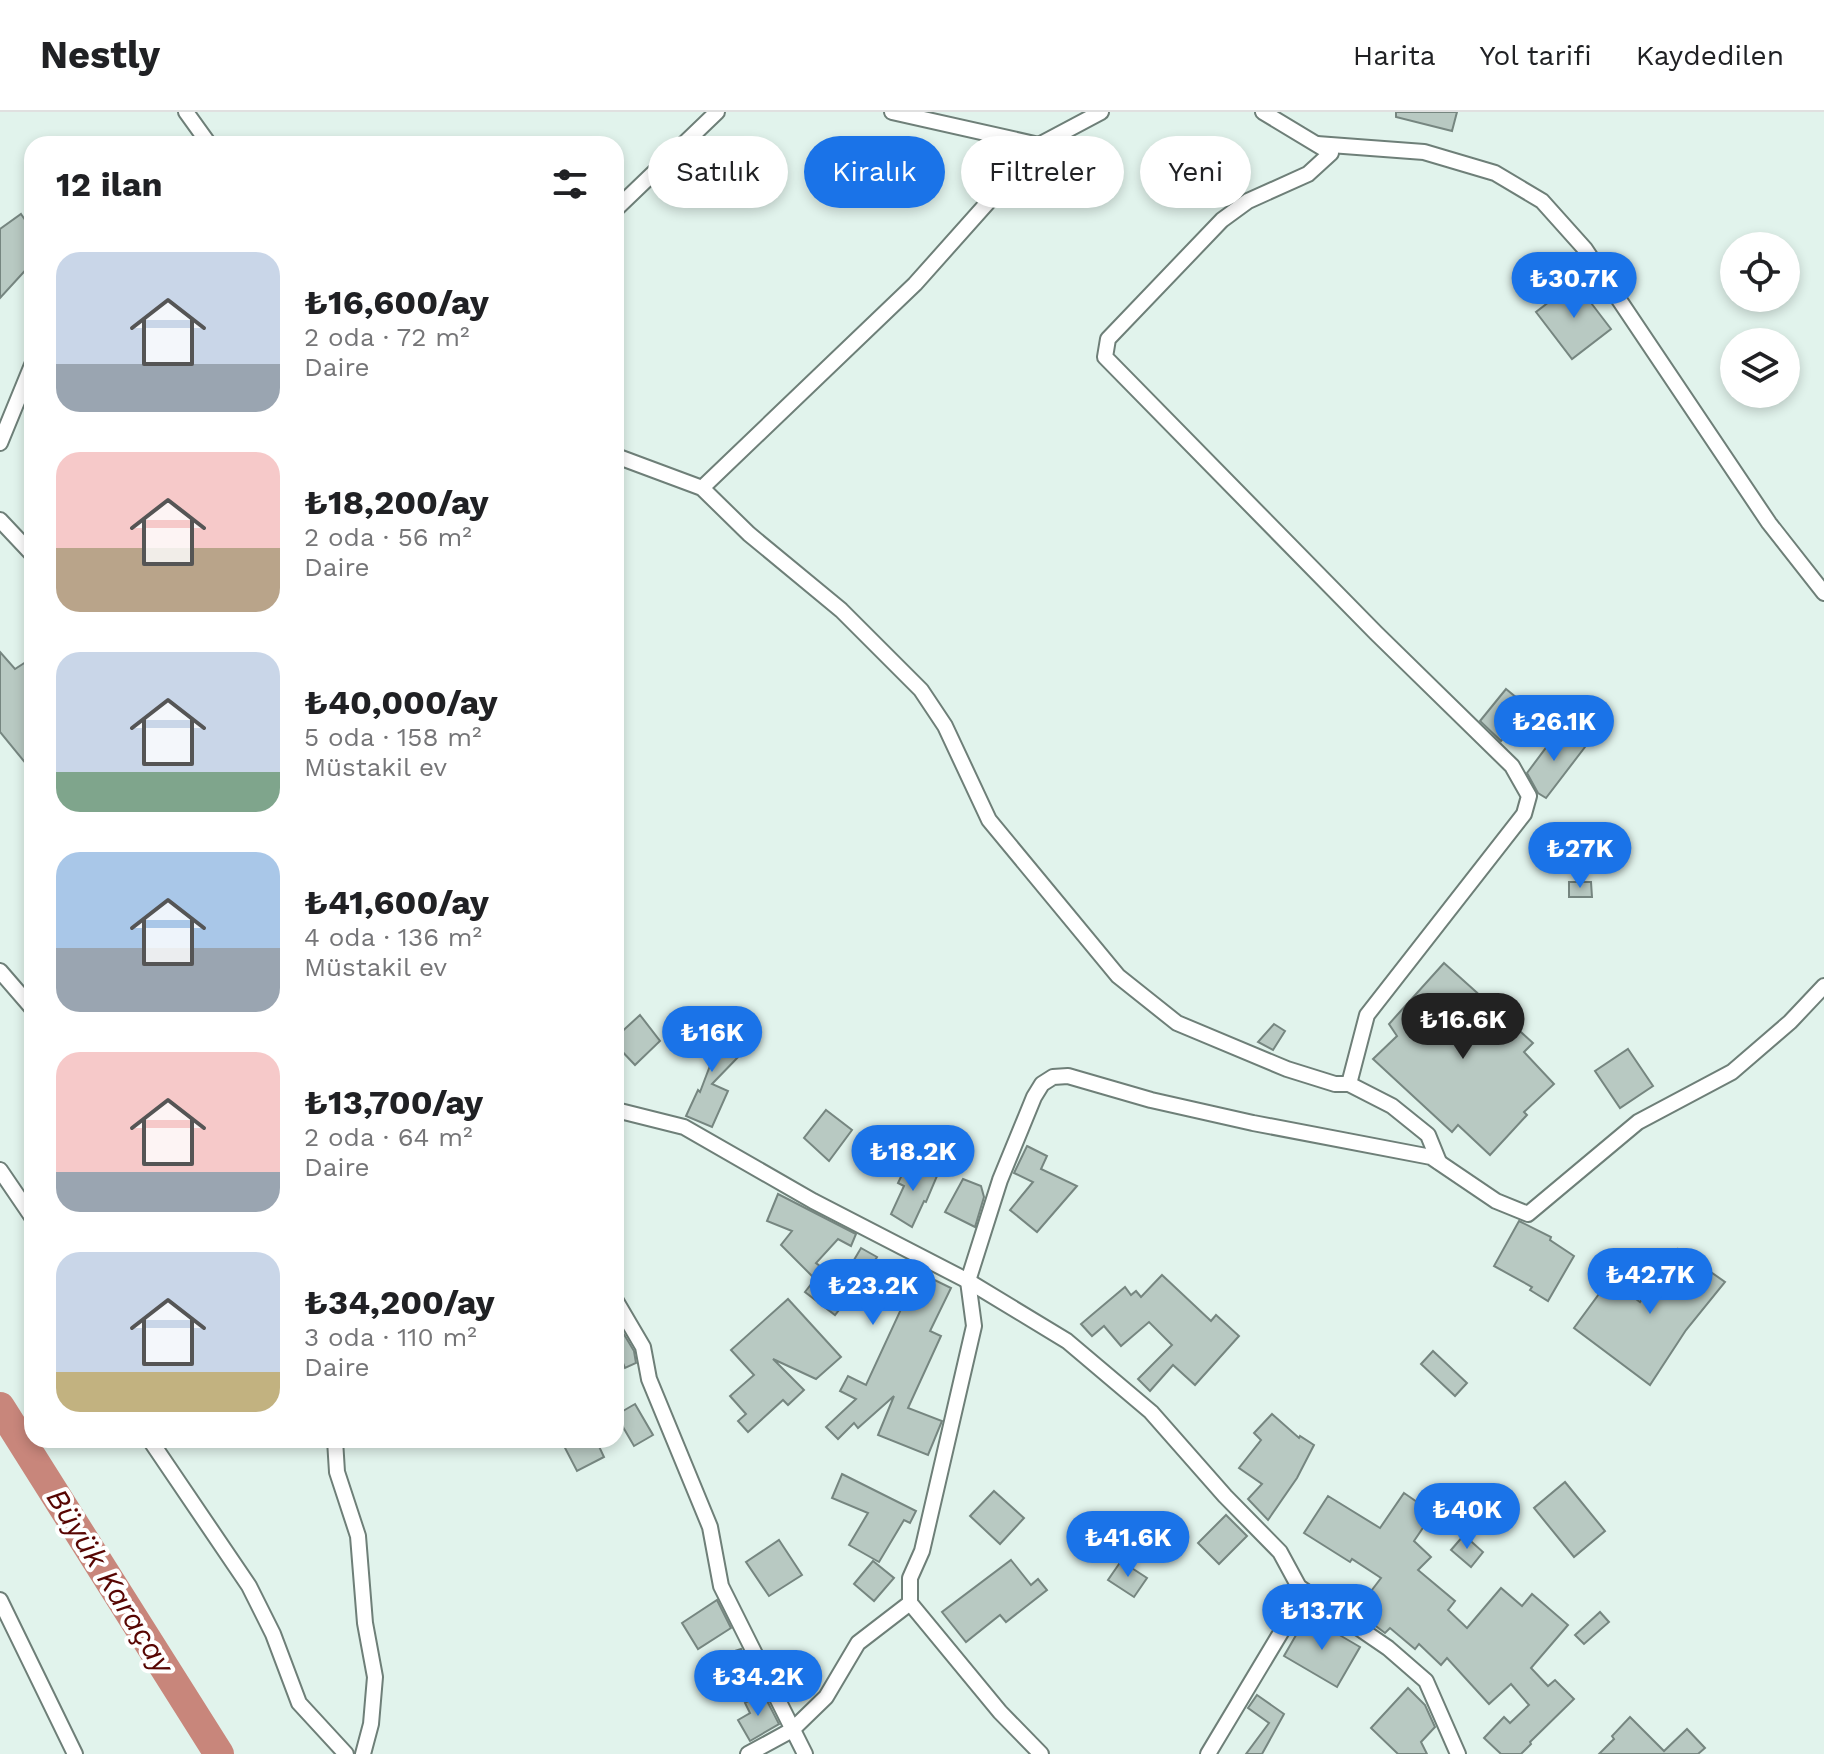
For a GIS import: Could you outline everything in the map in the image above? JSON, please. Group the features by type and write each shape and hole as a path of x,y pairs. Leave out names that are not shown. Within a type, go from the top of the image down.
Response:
{"street":[{"path":"186,112 203,136"},
{"path":"624,201 717,112"},
{"path":"892,112 999,136"},
{"path":"1056,136 1101,112"},
{"path":"1263,112 1331,153 1308,174 1248,201 1222,220 1108,339 1105,357 1376,633 1512,766 1529,796 1524,814 1367,1015 1349,1084"},
{"path":"1313,143 1424,152 1495,173 1542,201 1585,249 1769,523 1824,593"},
{"path":"702,488 915,284 983,208"},
{"path":"0,443 24,384"},
{"path":"624,459 702,488 749,534 841,610 921,690 945,726 989,820 1118,976 1177,1023 1287,1069 1335,1084 1349,1084 1392,1106 1428,1135 1439,1162"},
{"path":"0,520 24,546"},
{"path":"0,971 24,999"},
{"path":"1041,1754 1000,1712 910,1603 910,1578 922,1551 974,1326 968,1281 1000,1180 1042,1084 1053,1077 1068,1076 1180,1106 1431,1157 1496,1201 1528,1214 1638,1122 1732,1072 1790,1022 1824,986"},
{"path":"624,1112 684,1127 813,1201 968,1281 1067,1341 1151,1412 1225,1496 1280,1552 1299,1587 1388,1648 1426,1681 1458,1754"},
{"path":"0,1170 24,1205"},
{"path":"624,1315 643,1347 649,1379 710,1527 721,1586 805,1754"},
{"path":"155,1448 249,1586 273,1634 299,1703 346,1754"},
{"path":"336,1448 337,1472 358,1536 365,1623 375,1677 371,1724 363,1754"},
{"path":"1208,1754 1295,1609 1299,1587"},
{"path":"0,1600 75,1754"},
{"path":"748,1754 792,1730 826,1697 858,1643 910,1603"}],"building":[{"path":"1396,112 1457,112 1452,131 1396,117"},
{"path":"21,214 24,218 24,272 0,298 0,229"},
{"path":"1575,282 1611,329 1572,359 1536,312"},
{"path":"0,652 15,669 24,663 24,761 0,732"},
{"path":"1506,689 1528,707 1501,741 1480,721"},
{"path":"1560,729 1585,747 1546,798 1538,793 1527,773"},
{"path":"1569,882 1591,882 1592,897 1569,897"},
{"path":"1444,963 1533,1043 1524,1052 1554,1084 1524,1112 1527,1115 1490,1155 1458,1125 1452,1132 1373,1059 1397,1036 1389,1024"},
{"path":"640,1015 660,1041 635,1065 624,1053 624,1030"},
{"path":"710,1023 742,1053 712,1084 728,1091 712,1127 686,1116 698,1090 700,1092 711,1063 693,1046 693,1041"},
{"path":"1274,1024 1285,1031 1273,1050 1258,1042"},
{"path":"1628,1049 1653,1086 1620,1108 1595,1071"},
{"path":"826,1110 852,1130 829,1161 804,1138"},
{"path":"1027,1146 1047,1156 1041,1169 1077,1186 1037,1232 1010,1210 1033,1182 1014,1173"},
{"path":"908,1162 937,1176 912,1227 891,1214 904,1186 898,1183"},
{"path":"963,1179 981,1186 984,1197 975,1227 945,1212"},
{"path":"778,1194 856,1234 851,1246 838,1239 816,1263 841,1282 861,1248 877,1257 871,1267 900,1283 908,1267 951,1288 930,1331 941,1336 908,1408 942,1421 928,1455 878,1435 894,1396 858,1428 854,1423 838,1439 826,1427 856,1399 840,1391 848,1376 866,1385 903,1305 862,1281 835,1315 805,1292 815,1279 781,1245 792,1231 767,1221"},
{"path":"1519,1221 1551,1237 1550,1240 1574,1256 1548,1301 1530,1290 1532,1287 1494,1266"},
{"path":"1678,1249 1725,1282 1686,1330 1650,1385 1574,1328 1610,1279 1640,1302"},
{"path":"1162,1275 1211,1321 1216,1315 1239,1336 1195,1385 1173,1365 1150,1391 1138,1379 1172,1345 1149,1322 1121,1346 1104,1326 1092,1336 1081,1324 1125,1287 1131,1295 1136,1291 1141,1297"},
{"path":"788,1299 841,1357 816,1379 773,1359 804,1390 788,1405 783,1400 748,1432 738,1421 746,1414 730,1396 754,1375 731,1350"},
{"path":"624,1334 634,1351 636,1363 625,1368"},
{"path":"1433,1351 1467,1383 1455,1396 1421,1364"},
{"path":"635,1404 653,1435 634,1446 624,1429 624,1410"},
{"path":"1272,1414 1299,1438 1314,1445 1297,1478 1268,1520 1248,1499 1262,1484 1239,1468 1261,1440 1254,1433"},
{"path":"565,1448 600,1448 604,1457 577,1471"},
{"path":"842,1474 916,1511 910,1523 904,1520 879,1562 849,1545 868,1513 832,1498"},
{"path":"1565,1482 1605,1531 1574,1557 1534,1508"},
{"path":"994,1491 1024,1518 1000,1544 970,1516"},
{"path":"1404,1493 1433,1513 1414,1541 1431,1557 1418,1570 1455,1601 1448,1610 1467,1628 1501,1588 1522,1606 1532,1594 1568,1625 1531,1668 1548,1686 1555,1680 1574,1699 1521,1754 1501,1754 1484,1738 1504,1717 1510,1723 1529,1705 1511,1684 1489,1704 1447,1658 1441,1665 1419,1644 1415,1649 1390,1628 1385,1633 1356,1611 1381,1578 1304,1533 1328,1496 1380,1528"},
{"path":"1226,1515 1247,1536 1219,1564 1198,1543"},
{"path":"1464,1535 1483,1552 1471,1567 1451,1550"},
{"path":"779,1540 802,1575 769,1596 746,1562"},
{"path":"1011,1560 1031,1585 1038,1579 1047,1590 1006,1622 1000,1615 966,1642 942,1612"},
{"path":"873,1561 894,1578 874,1601 854,1584"},
{"path":"1121,1561 1147,1578 1134,1597 1108,1580"},
{"path":"717,1600 731,1628 698,1649 682,1623"},
{"path":"1600,1612 1609,1622 1584,1644 1575,1635"},
{"path":"1307,1616 1360,1647 1337,1687 1284,1656"},
{"path":"741,1649 749,1668 714,1680 707,1660"},
{"path":"791,1652 797,1666 776,1675 770,1661"},
{"path":"1408,1688 1425,1705 1435,1727 1421,1742 1427,1754 1398,1754 1371,1728"},
{"path":"763,1693 779,1724 750,1741 738,1720 750,1713 745,1703"},
{"path":"1257,1695 1284,1714 1262,1754 1246,1754 1269,1723 1248,1708"},
{"path":"1630,1717 1664,1751 1687,1729 1705,1748 1698,1754 1599,1754"}],"waterway":[{"name":"Büyük Karaçay","path":"0,1407 24,1445"},
{"name":"Büyük Karaçay","path":"26,1448 219,1754"}]}
